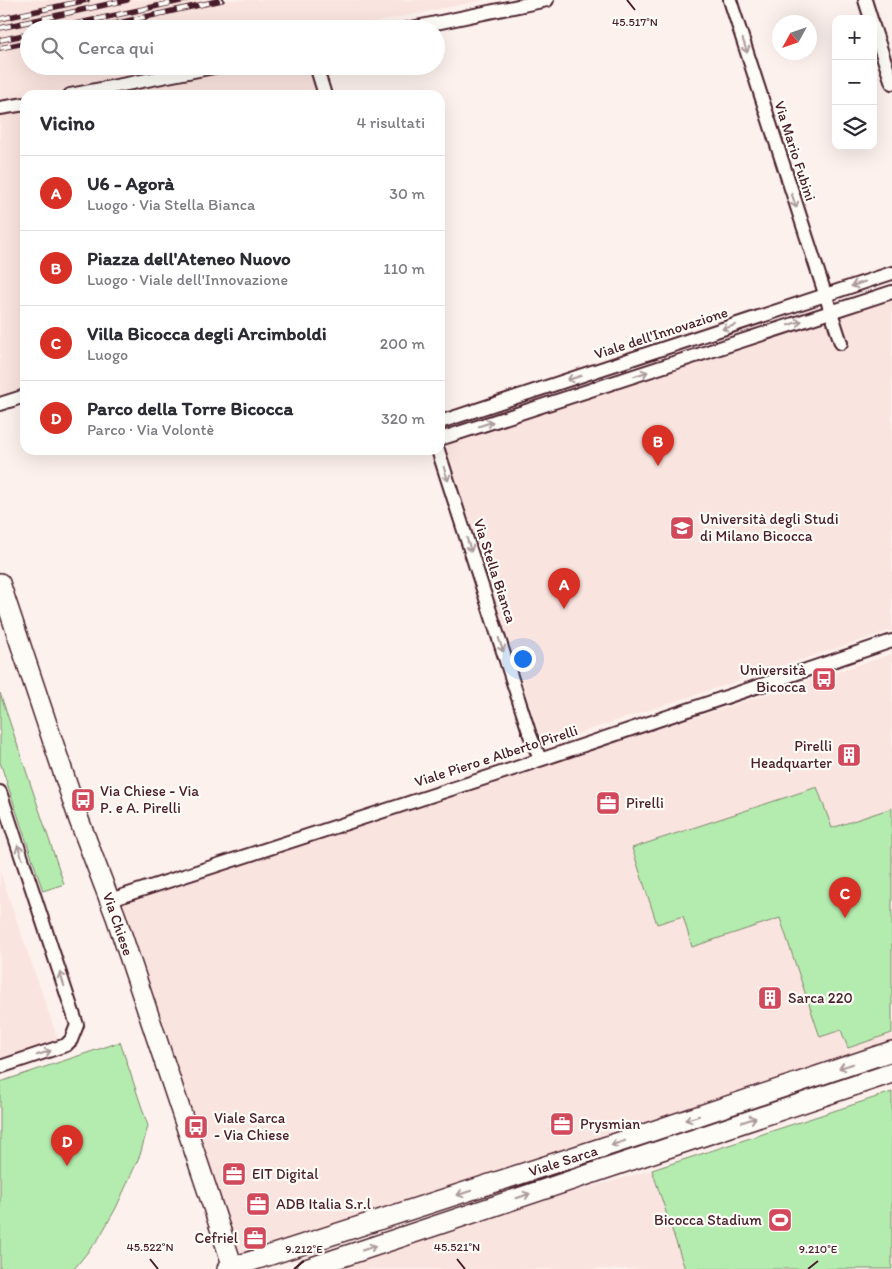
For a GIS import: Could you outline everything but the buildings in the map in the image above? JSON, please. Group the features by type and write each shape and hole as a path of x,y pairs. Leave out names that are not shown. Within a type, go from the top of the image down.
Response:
{"street":[{"path":"445,21 547,0"},
{"name":"Via Mario Fubini","path":"730,0 841,344"},
{"path":"865,0 870,15"},
{"path":"877,38 892,83"},
{"path":"96,90 173,75"},
{"path":"319,75 323,90"},
{"path":"0,108 20,105"},
{"name":"Viale dell'Innovazione","path":"445,420 892,273"},
{"path":"445,437 892,292"},
{"path":"0,404 20,398"},
{"name":"Via Stella Bianca","path":"440,455 527,726 540,759"},
{"name":"Via Chiese","path":"0,583 79,820 110,900 232,1268"},
{"name":"Viale Piero e Alberto Pirelli","path":"110,900 892,642"},
{"path":"0,792 77,1025 71,1040 66,1045 0,1067"},
{"name":"Viale Sarca","path":"232,1268 892,1051"},
{"name":"Viale Sarca","path":"306,1269 892,1073"}],"shaded area":[{"path":"0,0 484,0 385,20 20,20 20,75 326,75 330,90 20,90 20,402 0,409"},
{"name":"Università degli Studi di Milano Bicocca","path":"892,297 892,630 543,745 446,449 449,444"},
{"path":"892,654 892,1047 235,1262 116,903"},
{"path":"0,872 58,1040 0,1059"},
{"path":"652,1170 685,1269 308,1269 390,1242"}],"green space":[{"path":"0,693 64,884 43,891 0,762"},
{"path":"817,787 832,828 892,808 892,1033 848,1048 841,1030 820,1037 780,918 692,947 683,916 657,924 632,848"},
{"path":"120,1042 148,1126 140,1155 116,1208 99,1238 74,1269 0,1269 0,1082"},
{"name":"Bicocca Stadium","path":"892,1092 892,1269 685,1269 652,1170"}],"railway":[{"path":"0,19 87,0"},
{"path":"36,20 127,0"},
{"path":"93,20 185,0"},
{"path":"132,20 222,0"},
{"path":"0,28 20,24"},
{"path":"0,40 20,36"},
{"path":"0,48 20,44"}],"place":[{"name":"Piazza dell'Ateneo Nuovo","path":"658,466"},
{"name":"Università degli Studi di Milano Bicocca","path":"682,528"},
{"name":"U6 - Agorà","path":"564,609"},
{"name":"Università Bicocca","path":"824,679"},
{"name":"Pirelli Headquarter","path":"849,755"},
{"name":"Via Chiese - Via P. e A. Pirelli","path":"83,800"},
{"name":"Pirelli","path":"608,803"},
{"name":"Villa Bicocca degli Arcimboldi","path":"845,918"},
{"name":"Sarca 220","path":"770,998"},
{"name":"Prysmian","path":"562,1124"},
{"name":"Viale Sarca - Via Chiese","path":"196,1127"},
{"name":"Parco della Torre Bicocca","path":"67,1166"},
{"name":"EIT Digital","path":"234,1174"},
{"name":"ADB Italia S.r.l","path":"258,1204"},
{"name":"Bicocca Stadium","path":"780,1220"},
{"name":"Cefriel","path":"255,1238"}]}
